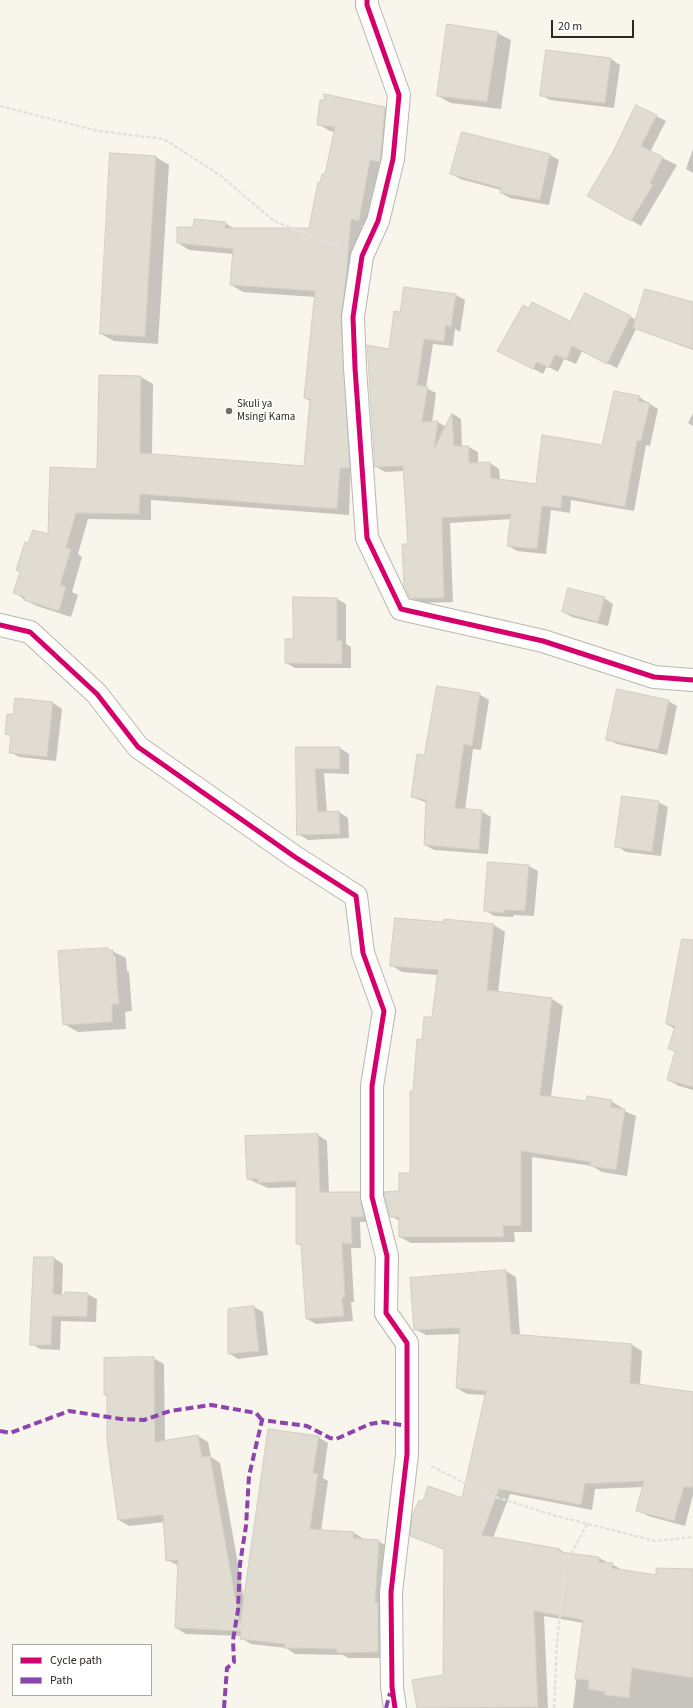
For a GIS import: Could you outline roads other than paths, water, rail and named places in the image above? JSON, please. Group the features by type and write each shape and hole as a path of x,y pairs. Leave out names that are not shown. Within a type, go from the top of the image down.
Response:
{"street":[{"path":"368,0 367,5 399,95 393,159 378,221 362,256 353,317 367,538 401,609 542,641 654,677 693,680"},
{"path":"0,625 30,632 97,694 138,747 295,857 356,896 363,953 384,1011 372,1086 372,1197 387,1256 386,1313 407,1343 407,1454 391,1592 392,1687 395,1708"}],"place":[{"name":"Skuli ya Msingi Kama","path":"229,411"}]}
